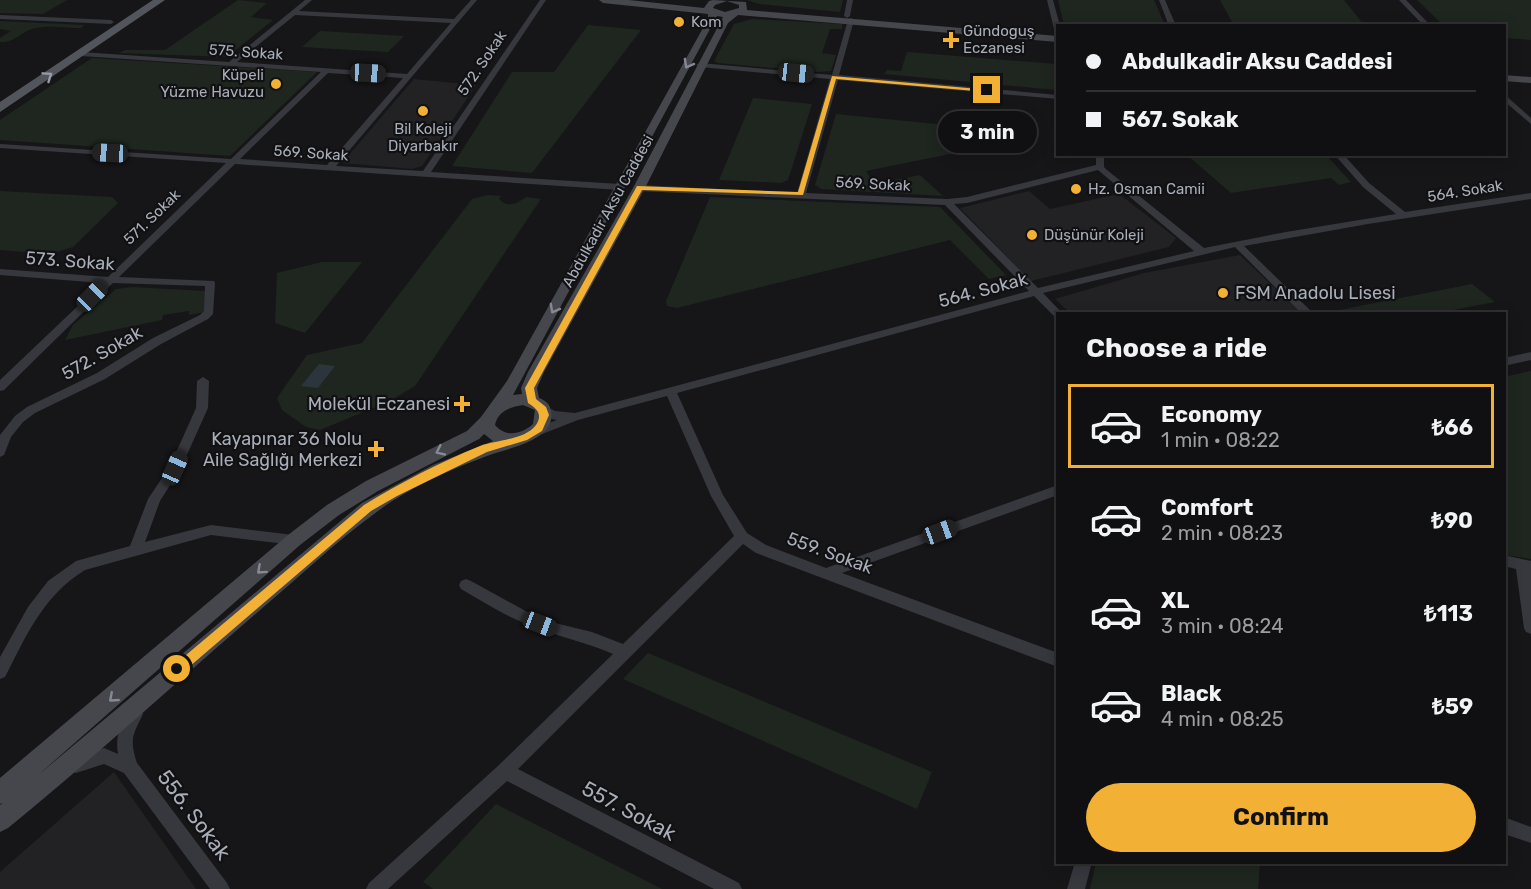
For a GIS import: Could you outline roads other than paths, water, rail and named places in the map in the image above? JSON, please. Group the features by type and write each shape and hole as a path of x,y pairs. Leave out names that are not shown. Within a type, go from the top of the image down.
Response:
{"main road":[{"path":"0,94 146,0"},
{"path":"0,108 160,0"},
{"path":"603,0 716,4"},
{"path":"655,0 737,5 1056,39"},
{"name":"Abdulkadir Aksu Caddesi","path":"0,794 294,540 333,510 372,486 473,435 513,384 713,19 716,4"},
{"name":"Abdulkadir Aksu Caddesi","path":"537,405 530,388 536,372 639,188 700,64 724,21 737,5"},
{"path":"849,18 1056,34"},
{"path":"1506,72 1531,74"},
{"path":"1506,78 1531,81"},
{"path":"0,820 368,508 393,493 484,449 523,437 543,422 537,405 514,400 492,413 490,432 496,437 523,437"}],"street":[{"path":"231,64 309,0"},
{"path":"330,167 474,0"},
{"name":"572. Sokak","path":"426,173 543,0"},
{"path":"801,194 849,18 850,0"},
{"path":"1050,0 1056,26"},
{"path":"1162,0 1172,24"},
{"path":"1402,0 1426,24"},
{"path":"294,13 456,21"},
{"path":"0,17 111,22"},
{"name":"575. Sokak","path":"81,54 409,76"},
{"path":"700,64 1056,97"},
{"name":"571. Sokak","path":"0,387 326,71"},
{"path":"1506,98 1531,122"},
{"name":"569. Sokak","path":"0,146 620,187"},
{"path":"1100,156 1100,167 1202,252"},
{"path":"1340,156 1366,185 1403,215"},
{"name":"569. Sokak","path":"639,188 947,202 967,200 1100,167"},
{"name":"564. Sokak","path":"523,437 575,417 814,351 1202,252 1403,215 1529,198"},
{"path":"947,202 1056,312"},
{"path":"1237,244 1307,312"},
{"name":"573. Sokak","path":"0,272 108,280 210,283"},
{"name":"572. Sokak","path":"0,452 6,435 19,419 31,410 101,376 157,341 204,317 209,312 210,283"},
{"path":"1506,362 1531,356"},
{"path":"136,549 154,499 175,468 202,408 203,381"},
{"name":"559. Sokak","path":"671,392 717,496 742,537 761,549 1056,659"},
{"path":"537,405 553,415 575,417"},
{"path":"827,573 1056,491"},
{"path":"0,672 36,603 62,575 81,565 211,530 294,540"},
{"path":"375,889 505,771 742,537"},
{"path":"1506,561 1527,566 1531,628"},
{"path":"466,585 526,618 555,629 592,638 625,651"},
{"path":"130,767 123,747 124,734 128,723 147,696"},
{"path":"54,776 80,763 104,756 130,767"},
{"name":"556. Sokak","path":"130,767 221,889"},
{"name":"557. Sokak","path":"505,771 733,889"},
{"path":"1506,826 1531,835"},
{"path":"1076,889 1083,864"}],"place":[{"name":"Kom","path":"679,22"},
{"name":"Gündoguş Eczanesi","path":"951,40"},
{"name":"Küpeli Yüzme Havuzu","path":"276,84"},
{"name":"Bil Koleji Diyarbakır","path":"423,111"},
{"name":"Hz. Osman Camii","path":"1076,189"},
{"name":"Düşünür Koleji","path":"1032,235"},
{"name":"FSM Anadolu Lisesi","path":"1223,293"},
{"name":"Molekül Eczanesi","path":"462,404"},
{"name":"Kayapınar 36 Nolu Aile Sağlığı Merkezi","path":"376,449"}]}
